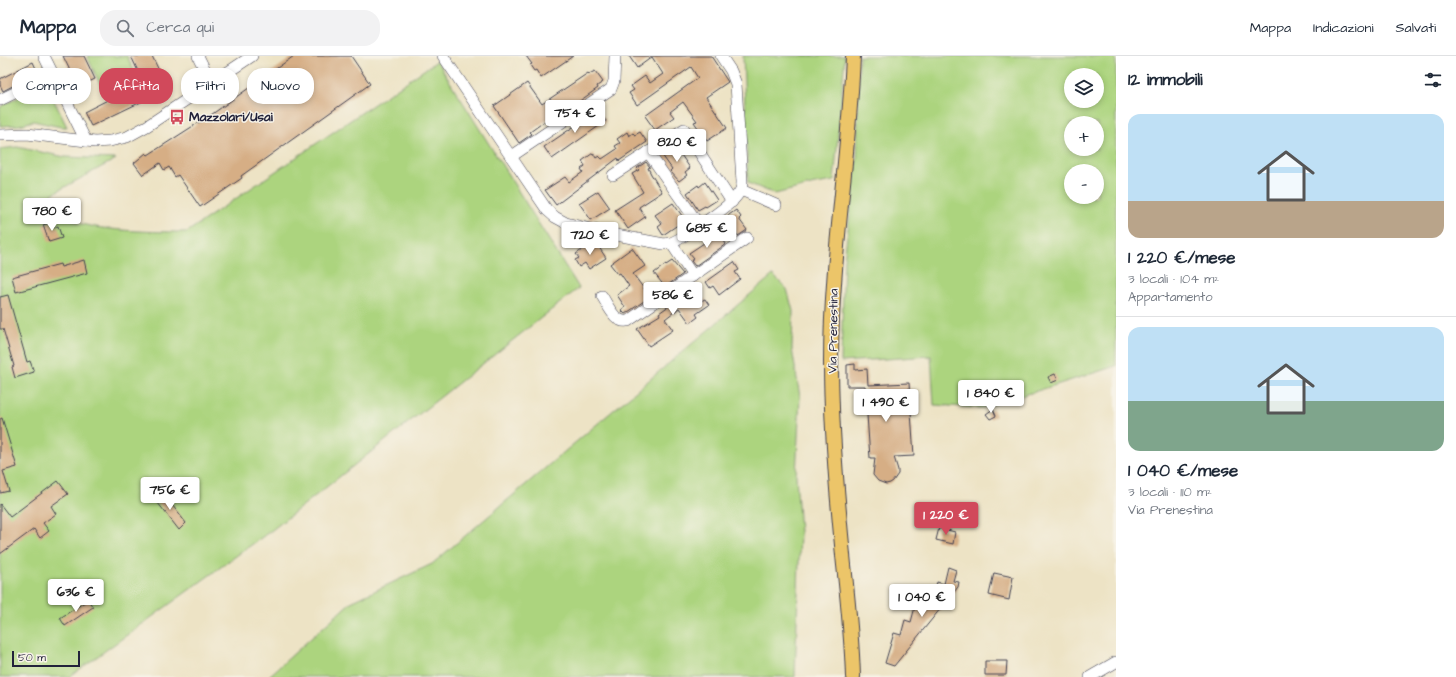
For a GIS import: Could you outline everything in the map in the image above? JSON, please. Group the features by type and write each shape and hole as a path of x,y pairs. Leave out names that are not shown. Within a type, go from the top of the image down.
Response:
{"main road":[{"name":"Via Prenestina","path":"853,56 835,266 831,362 837,487 850,627 853,677"}],"street":[{"path":"44,56 50,68"},
{"path":"198,56 204,68"},
{"path":"235,68 252,56"},
{"path":"512,156 611,89 614,81 615,56"},
{"path":"444,58 512,156 547,210 558,220 611,234 660,243 671,243 732,202 741,190 742,182 736,84 731,71 721,56"},
{"path":"0,100 12,94"},
{"path":"68,104 86,142"},
{"path":"0,135 33,134 86,142 110,141 134,134 181,104"},
{"path":"613,175 684,129 732,202"},
{"path":"648,152 699,225"},
{"path":"741,190 776,205"},
{"path":"602,296 618,320 626,322 631,320 747,238"},
{"path":"671,243 693,276"},
{"path":"1090,677 1116,662"}],"green space":[{"path":"87,56 127,56 133,68 99,68 99,82"},
{"path":"743,56 845,56 834,181 775,194 748,183"},
{"path":"859,56 1116,56 1116,366 983,408 934,405 931,356 841,362 844,260 857,160"},
{"path":"437,61 579,288 272,530 69,677 0,677 0,149 17,147 65,157 116,159 52,194 71,219 93,227 109,229 187,232"},
{"path":"12,101 12,104 56,104 67,127 33,121 20,125 0,126 0,107"},
{"path":"773,275 787,289 793,311 792,349 800,397 796,476 800,532 795,677 268,677 351,602 432,564"}],"building":[{"path":"63,56 84,56 90,68 69,68"},
{"path":"131,56 152,56 158,68 137,68"},
{"path":"294,56 351,56 370,84 200,207 178,175 175,177 169,167 164,170 160,163 143,175 134,163 146,153 148,155 201,122 226,104 239,104 239,95 247,89 247,104 314,104 314,68 277,68"},
{"path":"526,56 573,56 541,78 536,70 534,71 530,65 532,64"},
{"path":"629,56 711,56 728,82 706,97 727,128 707,141 694,122 697,121 683,102 670,112 674,117 655,130 645,116 698,78 691,67 637,105 629,93 634,90 631,86 645,76 650,83 663,74 652,57 637,68"},
{"path":"33,62 36,68 21,68"},
{"path":"91,71 95,79 91,81"},
{"path":"595,71 603,82 597,86 598,88 560,115 559,113 552,116 530,132 532,134 519,143 494,106 527,83 542,104 588,73 589,74"},
{"path":"12,73 12,86 3,91 0,85 0,79"},
{"path":"100,104 137,104 91,126 84,112"},
{"path":"598,110 606,121 552,159 544,147"},
{"path":"627,132 629,136 633,133 635,135 640,132 647,142 619,161 618,158 556,205 545,190 565,177 569,182 583,172 581,169 585,166 582,161 593,153 596,158 599,156 602,159 617,149 615,146 620,143 617,139"},
{"path":"675,146 690,168 685,172 687,175 679,181 670,171 672,169 662,155"},
{"path":"646,162 650,167 648,168 651,174 662,192 639,207 645,217 628,229 615,210 643,192 632,174 639,170 637,168"},
{"path":"705,182 717,200 698,210 687,193"},
{"path":"598,191 610,208 591,220 579,203"},
{"path":"673,203 685,220 663,235 658,227 662,224 655,215"},
{"path":"736,210 741,217 739,219 747,230 738,236 735,231 726,236 722,230 724,228 719,222"},
{"path":"52,222 54,228 58,226 62,238 49,242 43,225"},
{"path":"571,232 579,233 576,241 569,239"},
{"path":"719,233 726,244 695,266 691,261 694,259 689,253"},
{"path":"595,241 606,258 589,269 585,263 579,267 575,260 579,258 576,254"},
{"path":"632,248 645,266 633,274 650,297 625,314 621,310 625,307 617,295 629,286 620,273 618,274 610,264"},
{"path":"84,260 87,273 16,292 12,277 60,264 61,267"},
{"path":"672,261 683,274 665,287 654,273"},
{"path":"734,262 739,270 735,272 740,279 719,295 713,286 710,288 706,282"},
{"path":"693,290 701,301 705,299 709,305 696,314 698,317 690,323 679,308 665,319 673,330 649,346 637,329 660,315 659,313 675,301 673,298 684,291 687,294"},
{"path":"8,295 27,362 30,361 34,372 15,378 12,367 14,366 3,329 0,329 0,297"},
{"path":"855,364 855,370 867,369 868,385 909,383 914,456 894,457 898,474 890,483 886,484 878,481 873,475 875,458 870,458 865,386 847,386 847,365"},
{"path":"1055,374 1058,380 1051,383 1048,377"},
{"path":"993,409 996,416 990,419 986,414"},
{"path":"2,418 17,467 3,471 9,491 0,493 0,419"},
{"path":"58,481 68,494 51,506 56,514 43,523 49,531 40,538 34,529 0,554 0,504 10,517"},
{"path":"162,492 186,523 179,530 154,498"},
{"path":"939,528 955,532 953,544 936,540"},
{"path":"948,567 956,570 953,581 959,582 958,587 894,666 885,663 894,633 901,635 905,620 911,622 915,607 922,609 926,595 933,597 937,582 944,584"},
{"path":"994,573 1013,577 1009,600 989,595"},
{"path":"88,600 93,607 65,626 60,618"},
{"path":"985,661 1007,661 1006,675 985,675"}],"place":[{"name":"Mazzolari/Usai","path":"177,117"}]}
